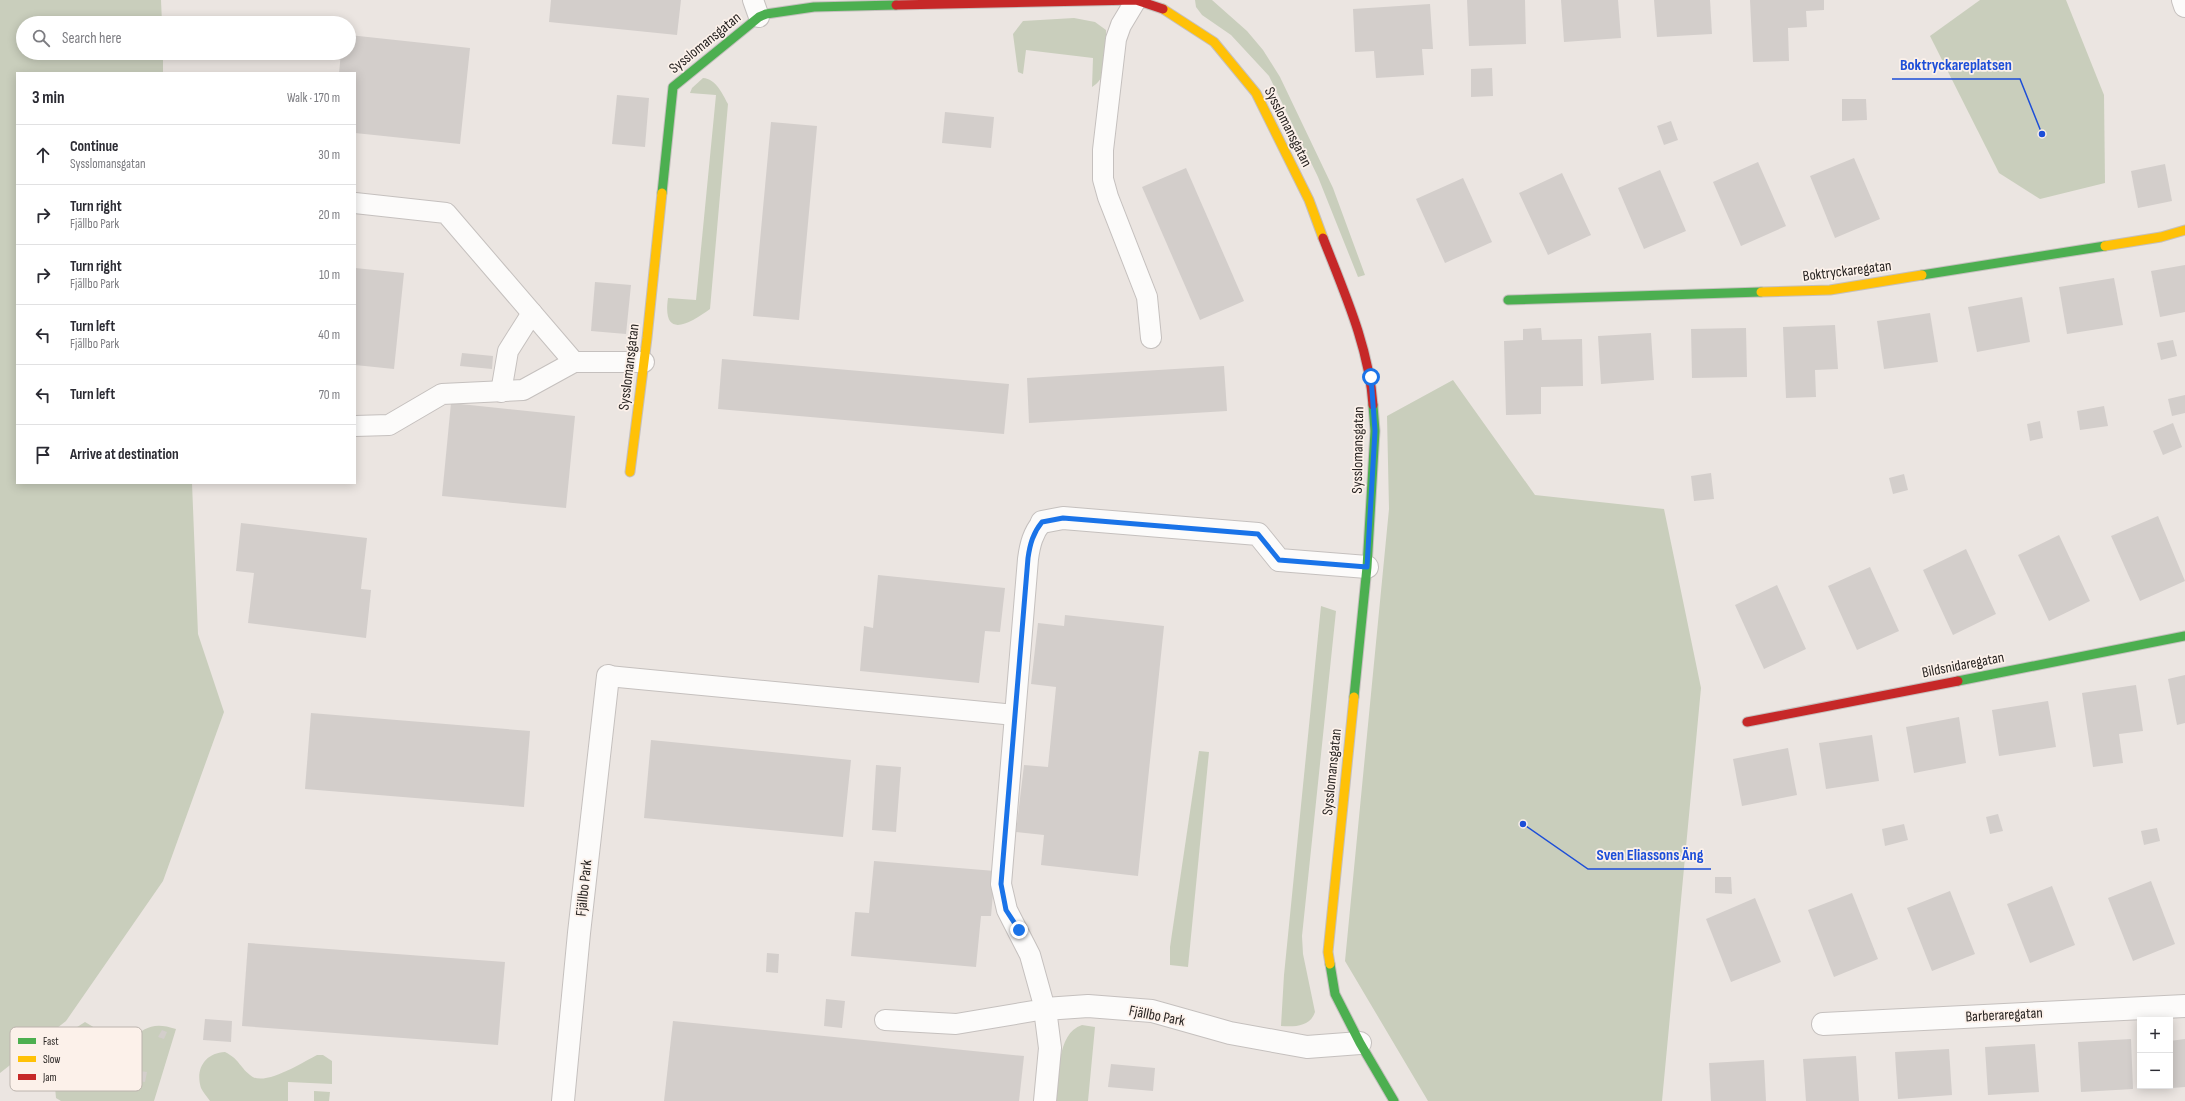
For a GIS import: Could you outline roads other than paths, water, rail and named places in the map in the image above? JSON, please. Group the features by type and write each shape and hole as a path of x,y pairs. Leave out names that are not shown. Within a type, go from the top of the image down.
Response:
{"street":[{"name":"Sysslomansgatan","path":"630,472 644,362 673,87 756,9 766,14 814,7 1136,0 1163,4 1214,42 1256,93 1309,200 1356,325 1371,377 1375,431 1367,567 1328,952 1335,994 1360,1043 1394,1101"},
{"path":"2183,0 2185,6"},
{"name":"Boktryckaregatan","path":"1508,300 1830,290 2161,237 2185,230"},
{"path":"1042,522 1063,518 1258,534 1279,560 1367,567"},
{"name":"Bildsnidaregatan","path":"1747,722 2185,636"},
{"name":"Fjällbo Park","path":"563,1101 579,933 608,676"},
{"name":"Fjällbo Park","path":"1045,1009 1088,1006 1152,1011 1230,1033 1307,1048 1360,1043"},
{"name":"Barberaregatan","path":"1822,1024 2185,1006"},
{"path":"1045,1009 1050,1048 1045,1101"}],"lane":[{"path":"1136,0 1121,25 1116,39 1102,169 1108,197 1147,297 1151,338"},
{"path":"356,203 446,213 574,362"},
{"path":"501,392 508,351 532,313"},
{"path":"356,426 389,425 442,394 523,390 574,362 644,362"},
{"path":"885,1020 956,1024 1045,1009 1030,955 1006,910 1001,884 1030,544 1035,530 1042,522"},
{"path":"608,676 1015,715"}],"place":[{"name":"Boktryckareplatsen","path":"2042,134"},
{"name":"Sven Eliassons Äng","path":"1523,824"}]}
